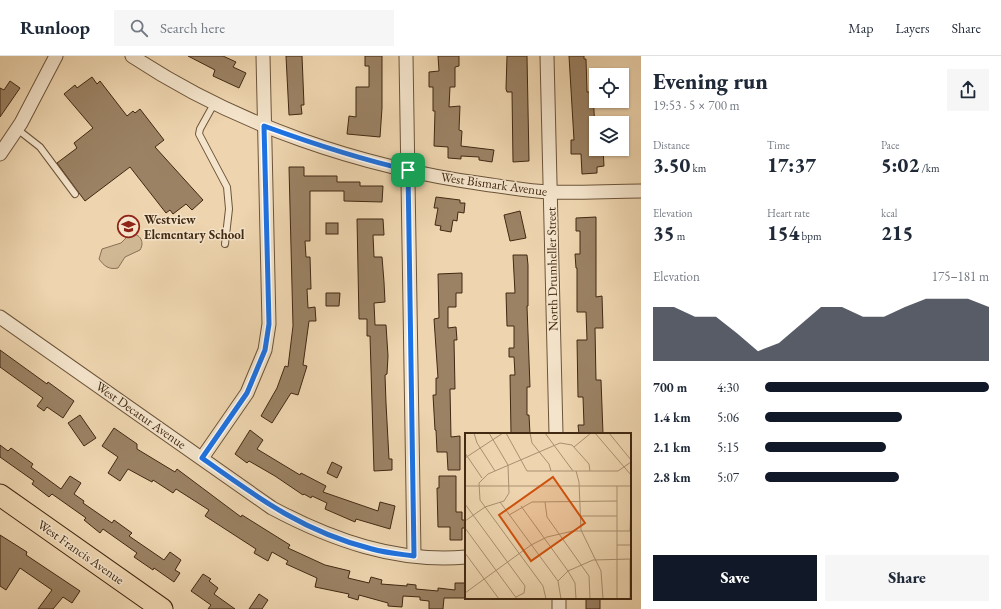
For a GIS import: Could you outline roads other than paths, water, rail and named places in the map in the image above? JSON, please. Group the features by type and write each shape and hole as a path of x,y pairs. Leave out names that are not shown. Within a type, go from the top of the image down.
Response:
{"main road":[{"name":"West Francis Avenue","path":"0,495 162,609"}],"street":[{"path":"2,147 17,129 56,56"},
{"name":"West Bismark Avenue","path":"132,56 215,102 264,126 314,144 376,163 458,180 550,192 641,191"},
{"path":"202,458 247,393 265,350 269,324 263,56"},
{"path":"406,56 414,556"},
{"name":"North Drumheller Street","path":"547,56 556,433"},
{"name":"West Decatur Avenue","path":"0,317 272,508 308,527 340,540 373,550 414,556 465,557"}],"lane":[{"path":"215,102 200,128 199,134 227,187 229,209 225,244"},
{"path":"17,129 40,147 75,194"}],"place":[{"name":"Westview Elementary School","path":"128,226"}]}
